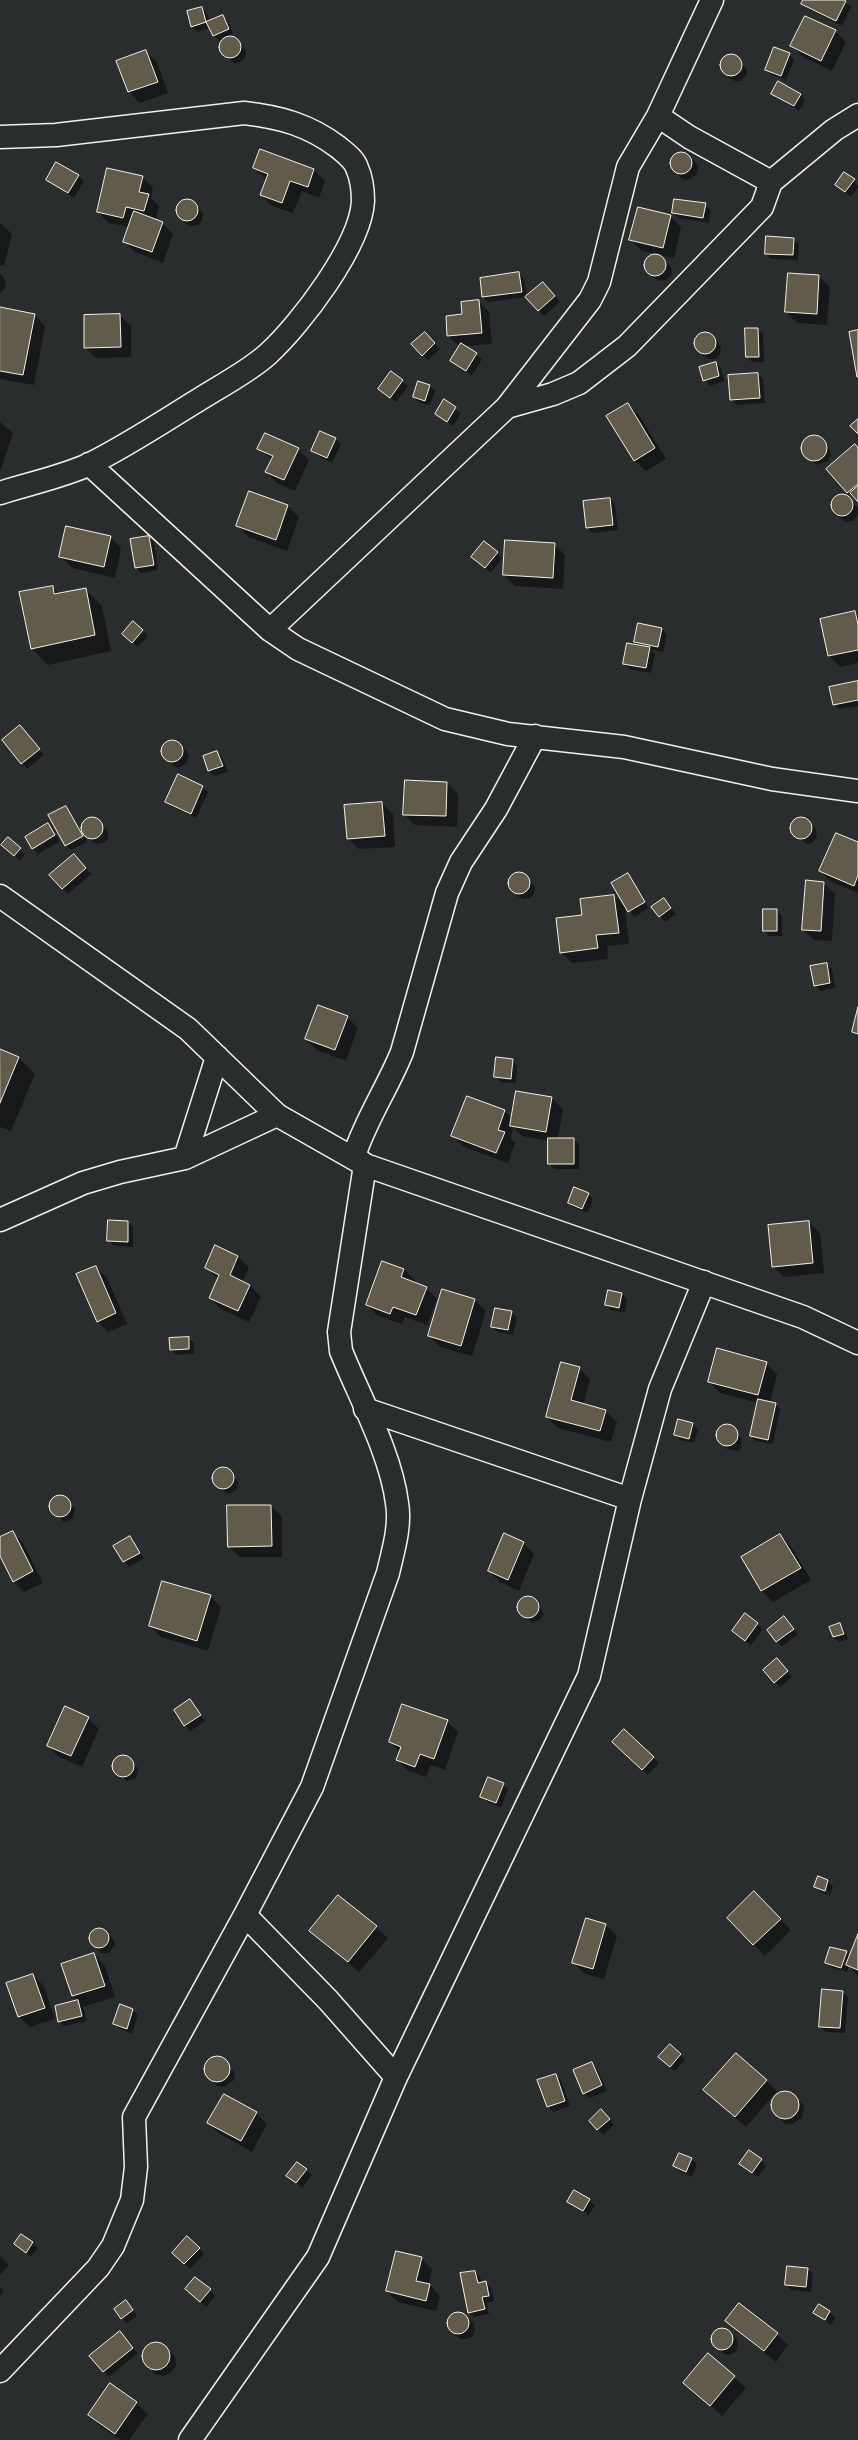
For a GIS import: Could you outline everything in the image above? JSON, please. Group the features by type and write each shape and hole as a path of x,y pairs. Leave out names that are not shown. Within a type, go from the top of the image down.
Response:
{"street":[{"path":"270,630 507,407 590,300 605,265 628,167 641,141 658,116 712,0"},
{"path":"0,137 56,135 251,114 270,116 292,122 321,134 348,155 357,167 363,200 359,218 344,252 301,318 268,354 185,409 89,464 0,493"},
{"path":"507,407 553,394 579,383 627,346 762,207 770,182 834,130 858,115"},
{"path":"658,116 689,137 770,182"},
{"path":"89,464 270,630 298,649 444,719 476,728 624,746 772,779 858,790"},
{"path":"365,1165 354,1156 381,1094 394,1072 402,1052 447,893 461,862 496,809 535,736"},
{"path":"0,896 188,1029 277,1115 365,1165 803,1317 858,1343"},
{"path":"185,1158 217,1057"},
{"path":"0,1220 83,1183 120,1172 185,1158 277,1115"},
{"path":"0,2371 98,2268 113,2246 132,2200 136,2167 134,2117 245,1915 312,1787 388,1573 398,1505 390,1467 341,1351 339,1332 365,1165"},
{"path":"190,2440 318,2257 396,2077 589,1676 630,1499 660,1389 704,1282"},
{"path":"365,1409 630,1499"},
{"path":"245,1915 328,2000 396,2077"}],"building":[{"path":"803,0 846,1 836,21 801,4"},
{"path":"202,7 206,22 191,27 187,11"},
{"path":"223,15 229,29 213,36 206,22"},
{"path":"805,16 836,30 821,61 790,46"},
{"path":"230,36 238,39 241,47 238,55 230,58 222,55 219,47 222,39"},
{"path":"774,47 790,53 781,76 765,70"},
{"path":"146,50 158,82 128,92 116,61"},
{"path":"731,54 739,57 742,65 739,73 731,76 723,73 720,65 723,57"},
{"path":"778,81 801,94 794,106 771,94"},
{"path":"260,149 314,169 308,187 290,181 282,203 260,195 268,174 253,168"},
{"path":"681,152 689,155 692,163 689,171 681,174 673,171 670,163 673,155"},
{"path":"56,162 79,175 68,193 46,180"},
{"path":"107,168 143,176 139,192 149,194 144,211 126,207 123,218 97,212"},
{"path":"844,172 855,179 845,192 835,185"},
{"path":"187,199 195,202 198,210 195,218 187,221 179,218 176,210 179,202"},
{"path":"674,199 706,203 703,218 672,213"},
{"path":"638,207 671,215 663,248 629,240"},
{"path":"134,211 163,222 152,252 123,242"},
{"path":"766,236 794,238 793,255 765,254"},
{"path":"655,254 663,257 666,265 663,273 655,276 647,273 644,265 647,257"},
{"path":"519,272 522,292 482,297 480,278"},
{"path":"788,273 819,275 817,314 785,312"},
{"path":"543,282 555,296 538,311 525,297"},
{"path":"479,300 482,333 447,336 446,316 462,314 461,302"},
{"path":"0,307 35,314 23,375 0,371"},
{"path":"120,314 121,347 84,348 84,315"},
{"path":"745,328 758,328 759,357 746,357"},
{"path":"858,330 858,377 857,377 849,332"},
{"path":"425,332 435,343 422,356 411,344"},
{"path":"705,332 713,335 716,343 713,351 705,354 697,351 694,343 697,335"},
{"path":"461,343 477,353 466,371 450,361"},
{"path":"716,362 719,376 703,381 699,367"},
{"path":"391,371 403,380 390,398 378,389"},
{"path":"758,373 760,398 730,400 728,375"},
{"path":"418,381 430,385 425,401 413,397"},
{"path":"444,399 456,407 447,422 435,414"},
{"path":"628,403 655,448 634,461 606,416"},
{"path":"858,419 858,434 850,426"},
{"path":"320,431 336,438 327,458 311,451"},
{"path":"265,433 299,448 284,480 265,472 273,456 257,449"},
{"path":"814,435 823,439 827,448 823,457 814,461 805,457 801,448 805,439"},
{"path":"855,444 858,448 858,484 847,493 826,469"},
{"path":"858,486 858,502 850,493"},
{"path":"249,491 288,505 276,540 236,526"},
{"path":"842,494 850,497 853,505 850,513 842,516 834,513 831,505 834,497"},
{"path":"610,498 613,525 586,528 583,501"},
{"path":"66,526 111,536 104,567 59,557"},
{"path":"149,536 154,565 135,568 130,539"},
{"path":"505,540 555,543 553,578 503,575"},
{"path":"484,541 498,552 485,568 471,557"},
{"path":"53,586 54,594 86,588 95,635 31,649 19,592"},
{"path":"855,611 858,624 858,650 828,656 820,619"},
{"path":"133,621 143,630 132,643 122,634"},
{"path":"638,623 662,628 658,647 634,642"},
{"path":"627,643 650,647 646,668 623,664"},
{"path":"858,681 858,700 833,705 829,687"},
{"path":"20,725 40,749 21,764 2,740"},
{"path":"172,740 180,743 183,751 180,759 172,762 164,759 161,751 164,743"},
{"path":"217,751 223,766 208,771 203,756"},
{"path":"178,774 203,786 191,814 165,802"},
{"path":"405,780 447,782 446,816 403,815"},
{"path":"382,802 385,836 347,839 344,805"},
{"path":"66,806 83,836 65,846 48,815"},
{"path":"92,817 100,820 103,828 100,836 92,839 84,836 81,828 84,820"},
{"path":"801,817 809,820 812,828 809,836 801,839 793,836 790,828 793,820"},
{"path":"48,823 55,835 32,849 25,837"},
{"path":"836,833 858,842 858,875 854,886 819,871"},
{"path":"8,837 21,848 14,856 1,845"},
{"path":"74,854 86,868 62,889 49,875"},
{"path":"519,872 527,875 530,883 527,891 519,894 511,891 508,883 511,875"},
{"path":"628,873 645,902 628,912 611,883"},
{"path":"806,880 824,882 821,931 802,930"},
{"path":"614,895 619,933 596,935 598,948 560,953 556,918 582,915 580,899"},
{"path":"664,898 671,908 659,917 651,907"},
{"path":"763,909 777,909 777,931 763,931"},
{"path":"827,963 830,983 814,986 810,966"},
{"path":"318,1005 348,1016 335,1050 305,1039"},
{"path":"858,1007 858,1034 852,1032"},
{"path":"0,1049 19,1057 0,1103"},
{"path":"496,1057 513,1059 511,1079 494,1077"},
{"path":"516,1091 552,1097 546,1132 510,1126"},
{"path":"467,1096 505,1110 498,1130 505,1132 496,1153 451,1136"},
{"path":"548,1138 574,1138 574,1164 548,1164"},
{"path":"574,1187 589,1193 582,1209 568,1203"},
{"path":"108,1220 128,1221 128,1242 107,1241"},
{"path":"809,1221 813,1263 772,1267 768,1225"},
{"path":"215,1245 238,1256 230,1275 250,1285 238,1311 209,1298 219,1275 205,1268"},
{"path":"382,1261 404,1269 401,1277 427,1287 416,1315 393,1307 390,1314 366,1305"},
{"path":"96,1266 116,1313 97,1322 76,1274"},
{"path":"442,1289 475,1299 461,1346 428,1336"},
{"path":"608,1290 622,1293 619,1308 605,1305"},
{"path":"495,1308 512,1311 508,1330 491,1327"},
{"path":"189,1337 189,1349 170,1350 169,1338"},
{"path":"717,1348 767,1362 758,1395 708,1382"},
{"path":"561,1362 580,1367 571,1400 606,1410 600,1431 546,1417"},
{"path":"758,1399 776,1403 768,1440 750,1436"},
{"path":"678,1419 693,1423 689,1439 674,1435"},
{"path":"727,1424 731,1425 737,1431 737,1439 731,1445 727,1446 723,1445 717,1439 716,1435 717,1431 723,1425"},
{"path":"223,1467 227,1468 233,1474 233,1482 227,1488 223,1489 219,1488 213,1482 212,1478 213,1474 219,1468"},
{"path":"60,1495 64,1496 70,1502 70,1510 64,1516 60,1517 56,1516 50,1510 49,1506 50,1502 56,1496"},
{"path":"227,1505 271,1505 272,1546 228,1547"},
{"path":"13,1531 33,1571 13,1582 0,1556 0,1537"},
{"path":"504,1533 524,1542 508,1580 488,1571"},
{"path":"780,1534 801,1568 761,1591 741,1557"},
{"path":"130,1536 140,1553 123,1562 113,1546"},
{"path":"162,1581 211,1595 197,1641 149,1626"},
{"path":"528,1596 532,1597 538,1603 538,1611 532,1617 528,1618 524,1617 518,1611 517,1607 518,1603 524,1597"},
{"path":"745,1613 758,1623 745,1641 732,1631"},
{"path":"784,1616 794,1629 776,1642 767,1630"},
{"path":"840,1623 844,1634 833,1637 829,1627"},
{"path":"777,1658 788,1671 774,1683 763,1670"},
{"path":"190,1699 201,1715 184,1726 174,1710"},
{"path":"402,1704 448,1720 434,1759 420,1754 415,1767 396,1760 401,1747 389,1742"},
{"path":"65,1706 89,1717 71,1756 47,1746"},
{"path":"624,1729 654,1757 642,1770 612,1742"},
{"path":"123,1755 127,1756 133,1762 133,1770 127,1776 123,1777 119,1776 113,1770 112,1766 113,1762 119,1756"},
{"path":"488,1777 504,1783 496,1803 480,1797"},
{"path":"818,1876 828,1880 825,1891 814,1887"},
{"path":"754,1891 781,1919 753,1945 727,1918"},
{"path":"338,1895 377,1926 348,1962 309,1931"},
{"path":"586,1918 606,1924 593,1969 572,1963"},
{"path":"95,1928 103,1928 109,1934 109,1942 103,1948 95,1948 89,1942 89,1934"},
{"path":"858,1934 858,1970 846,1965"},
{"path":"830,1947 847,1951 841,1968 825,1963"},
{"path":"94,1953 105,1986 72,1996 61,1964"},
{"path":"33,1974 45,2008 18,2017 6,1983"},
{"path":"822,1989 843,1991 840,2028 819,2027"},
{"path":"78,2000 82,2016 58,2022 55,2006"},
{"path":"120,2004 133,2009 127,2029 113,2024"},
{"path":"670,2044 681,2054 670,2067 658,2057"},
{"path":"736,2053 767,2080 735,2117 703,2090"},
{"path":"217,2056 226,2060 230,2069 226,2078 217,2082 208,2078 204,2069 208,2060"},
{"path":"592,2062 602,2085 583,2094 573,2070"},
{"path":"556,2074 565,2101 547,2107 537,2080"},
{"path":"785,2091 791,2092 795,2095 798,2099 798,2111 795,2115 791,2118 785,2119 779,2118 775,2115 772,2111 771,2105 772,2099 775,2095 779,2092"},
{"path":"224,2094 257,2112 241,2141 207,2123"},
{"path":"601,2109 610,2119 597,2130 589,2121"},
{"path":"749,2150 762,2159 752,2173 739,2164"},
{"path":"679,2153 692,2158 686,2172 673,2166"},
{"path":"297,2162 307,2169 296,2183 286,2176"},
{"path":"574,2190 590,2199 583,2211 567,2202"},
{"path":"21,2234 33,2242 26,2253 14,2244"},
{"path":"187,2236 200,2248 184,2264 172,2253"},
{"path":"396,2251 422,2257 416,2281 430,2284 426,2301 386,2291"},
{"path":"787,2266 808,2268 806,2287 785,2285"},
{"path":"475,2271 478,2283 486,2281 489,2296 482,2297 485,2309 468,2313 460,2273"},
{"path":"195,2277 211,2289 200,2302 185,2289"},
{"path":"126,2300 133,2310 121,2319 114,2309"},
{"path":"739,2303 778,2333 764,2351 725,2321"},
{"path":"819,2304 830,2311 825,2320 813,2313"},
{"path":"454,2312 462,2312 469,2319 469,2327 462,2334 454,2334 447,2327 447,2319"},
{"path":"722,2328 730,2331 733,2339 730,2347 722,2350 714,2347 711,2339 714,2331"},
{"path":"120,2331 133,2348 103,2372 89,2356"},
{"path":"156,2342 162,2343 166,2346 169,2350 169,2362 166,2366 162,2369 156,2370 150,2369 146,2366 143,2362 142,2356 143,2350 146,2346 150,2343"},
{"path":"708,2353 735,2376 710,2406 683,2383"},
{"path":"110,2383 137,2402 115,2434 88,2415"}]}
